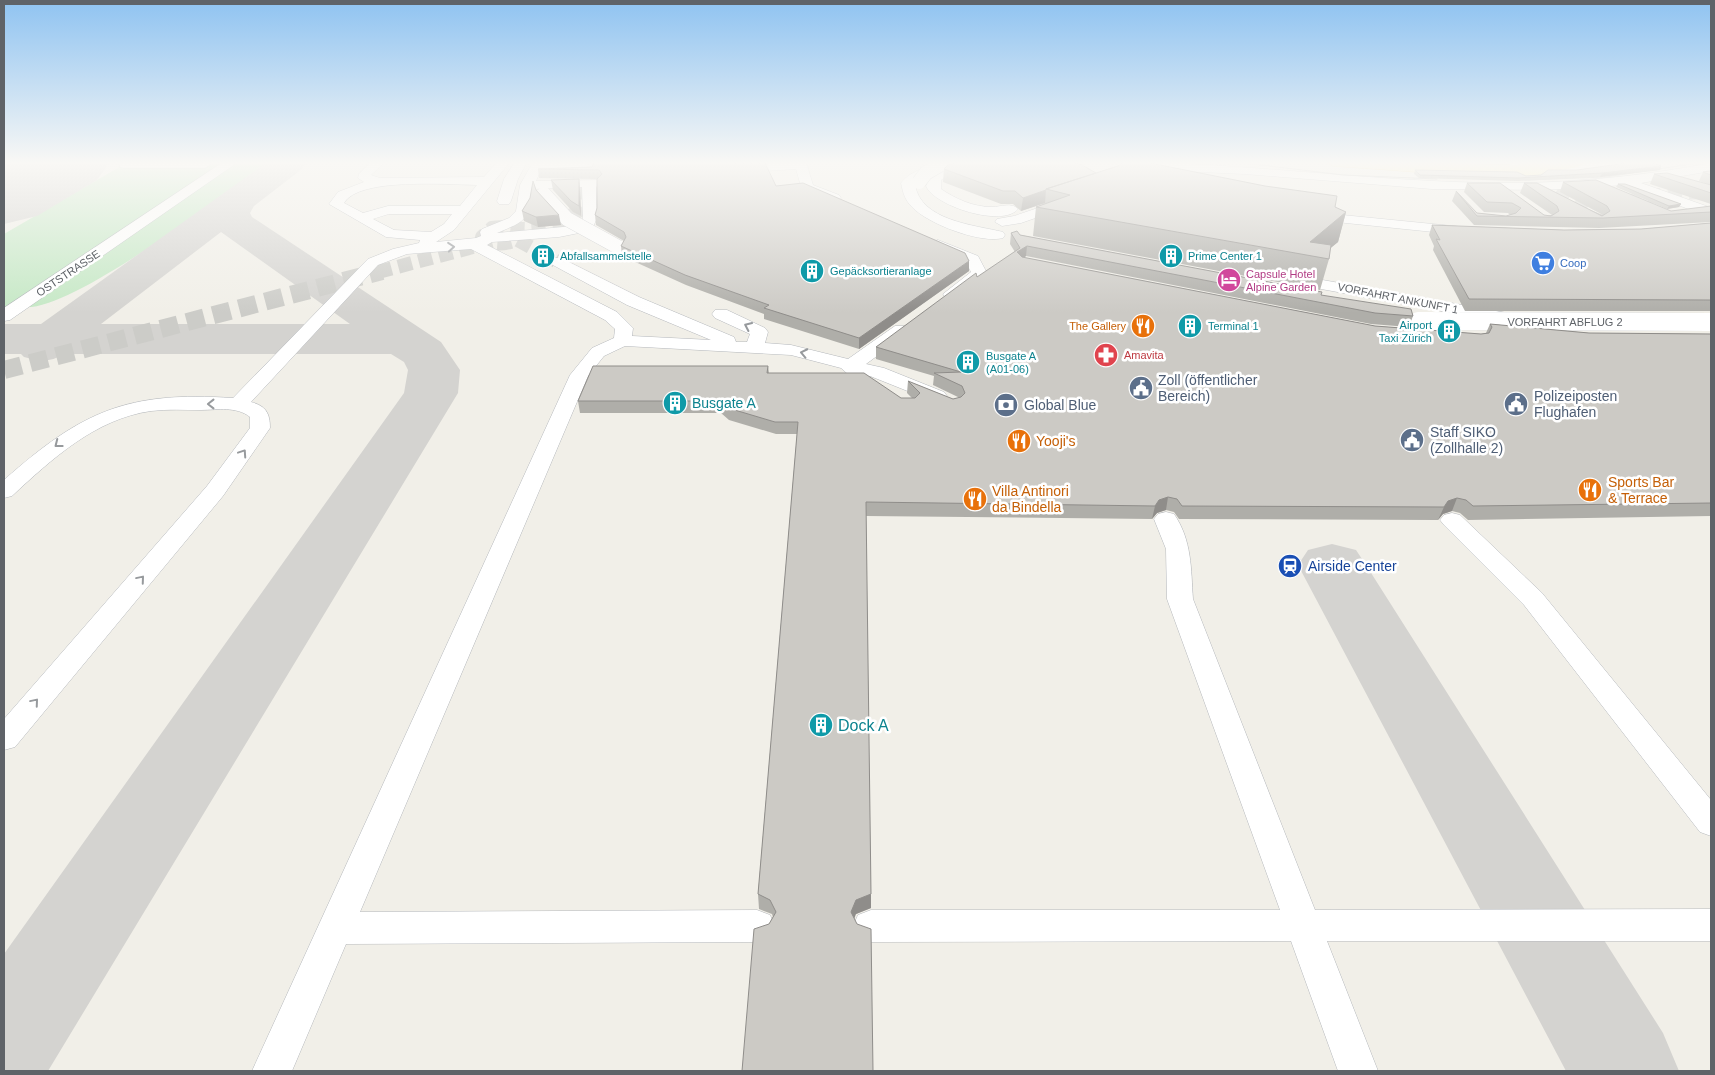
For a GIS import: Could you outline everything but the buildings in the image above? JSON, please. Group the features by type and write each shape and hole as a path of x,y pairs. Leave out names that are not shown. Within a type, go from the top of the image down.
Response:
{"lane":[{"name":"OSTSTRASSE","path":"4,316 158,212"},
{"path":"348,212 391,234 430,242 441,248 484,238 559,233 574,230"},
{"path":"360,218 380,212"},
{"path":"238,404 373,262 391,253 430,242 449,227 462,212"},
{"path":"484,238 514,221 523,212"},
{"path":"560,212 573,222 618,247"},
{"path":"588,224 590,212"},
{"path":"911,212 915,218 960,242"},
{"path":"927,212 974,231 1042,226"},
{"path":"947,212 952,214 988,212"},
{"path":"970,212 1000,228 1039,212"},
{"path":"1019,212 1029,216"},
{"path":"1296,214 1426,229 1474,232"},
{"path":"921,236 974,259 979,274 940,302"},
{"path":"484,238 611,316 624,328 623,341"},
{"path":"556,261 633,301 748,347"},
{"name":"VORFAHRT ANKUNFT 1","path":"1584,338 1475,326 1273,282 1487,315 1580,326 1711,327"},
{"path":"721,314 759,332 748,347"},
{"path":"850,367 917,319"},
{"name":"VORFAHRT ABFLUG 2","path":"1452,338 1411,328 1711,322"},
{"path":"272,1071 579,375 598,352 623,341 748,347 808,353 850,367 877,372 925,390 952,404"},
{"path":"850,367 892,392 908,404"},
{"path":"4,491 68,437 107,416 137,407 164,404 238,404 254,409 260,414 262,422 231,471 4,739"},
{"path":"1166,519 1178,549 1180,599 1358,1071"},
{"path":"1452,520 1533,599 1711,823"},
{"path":"871,926 1711,925"},
{"path":"334,928 758,926"}],"green space":[{"path":"42,212 148,212 4,308 4,234"},
{"path":"163,212 199,212 147,249 75,292 45,304 23,307"}],"taxiway":[{"path":"52,339 222,212"},
{"path":"232,212 234,223 403,339"},
{"path":"4,339 52,339"},
{"path":"41,347 52,339"},
{"path":"52,339 403,339"},
{"path":"4,1044 431,393 434,370 423,353 403,339"},
{"path":"1332,565 1625,1071"}],"tunnel":[{"path":"492,242 482,237 492,228 539,228 554,224 576,212"},
{"path":"492,242 514,241 525,236 526,230"},
{"path":"518,240 556,261"},
{"path":"378,272 492,242"},
{"path":"4,370 382,271"}],"place":[{"name":"Abfallsammelstelle","path":"543,256"},
{"name":"Prime Center 1","path":"1171,256"},
{"name":"Coop","path":"1543,263"},
{"name":"Gepäcksortieranlage","path":"812,271"},
{"name":"Capsule Hotel Alpine Garden","path":"1229,280"},
{"name":"The Gallery","path":"1143,326"},
{"name":"Terminal 1","path":"1190,326"},
{"name":"Airport Taxi Zürich","path":"1449,331"},
{"name":"Amavita","path":"1106,355"},
{"name":"Busgate A (A01-06)","path":"968,362"},
{"name":"Zoll (öffentlicher Bereich)","path":"1141,388"},
{"name":"Busgate A","path":"675,403"},
{"name":"Polizeiposten Flughafen","path":"1516,404"},
{"name":"Global Blue","path":"1006,405"},
{"name":"Staff SIKO (Zollhalle 2)","path":"1412,440"},
{"name":"Yooji's","path":"1019,441"},
{"name":"Sports Bar & Terrace","path":"1590,490"},
{"name":"Villa Antinori da Bindella","path":"975,499"},
{"name":"Airside Center","path":"1290,566"},
{"name":"Dock A","path":"821,725"}]}
